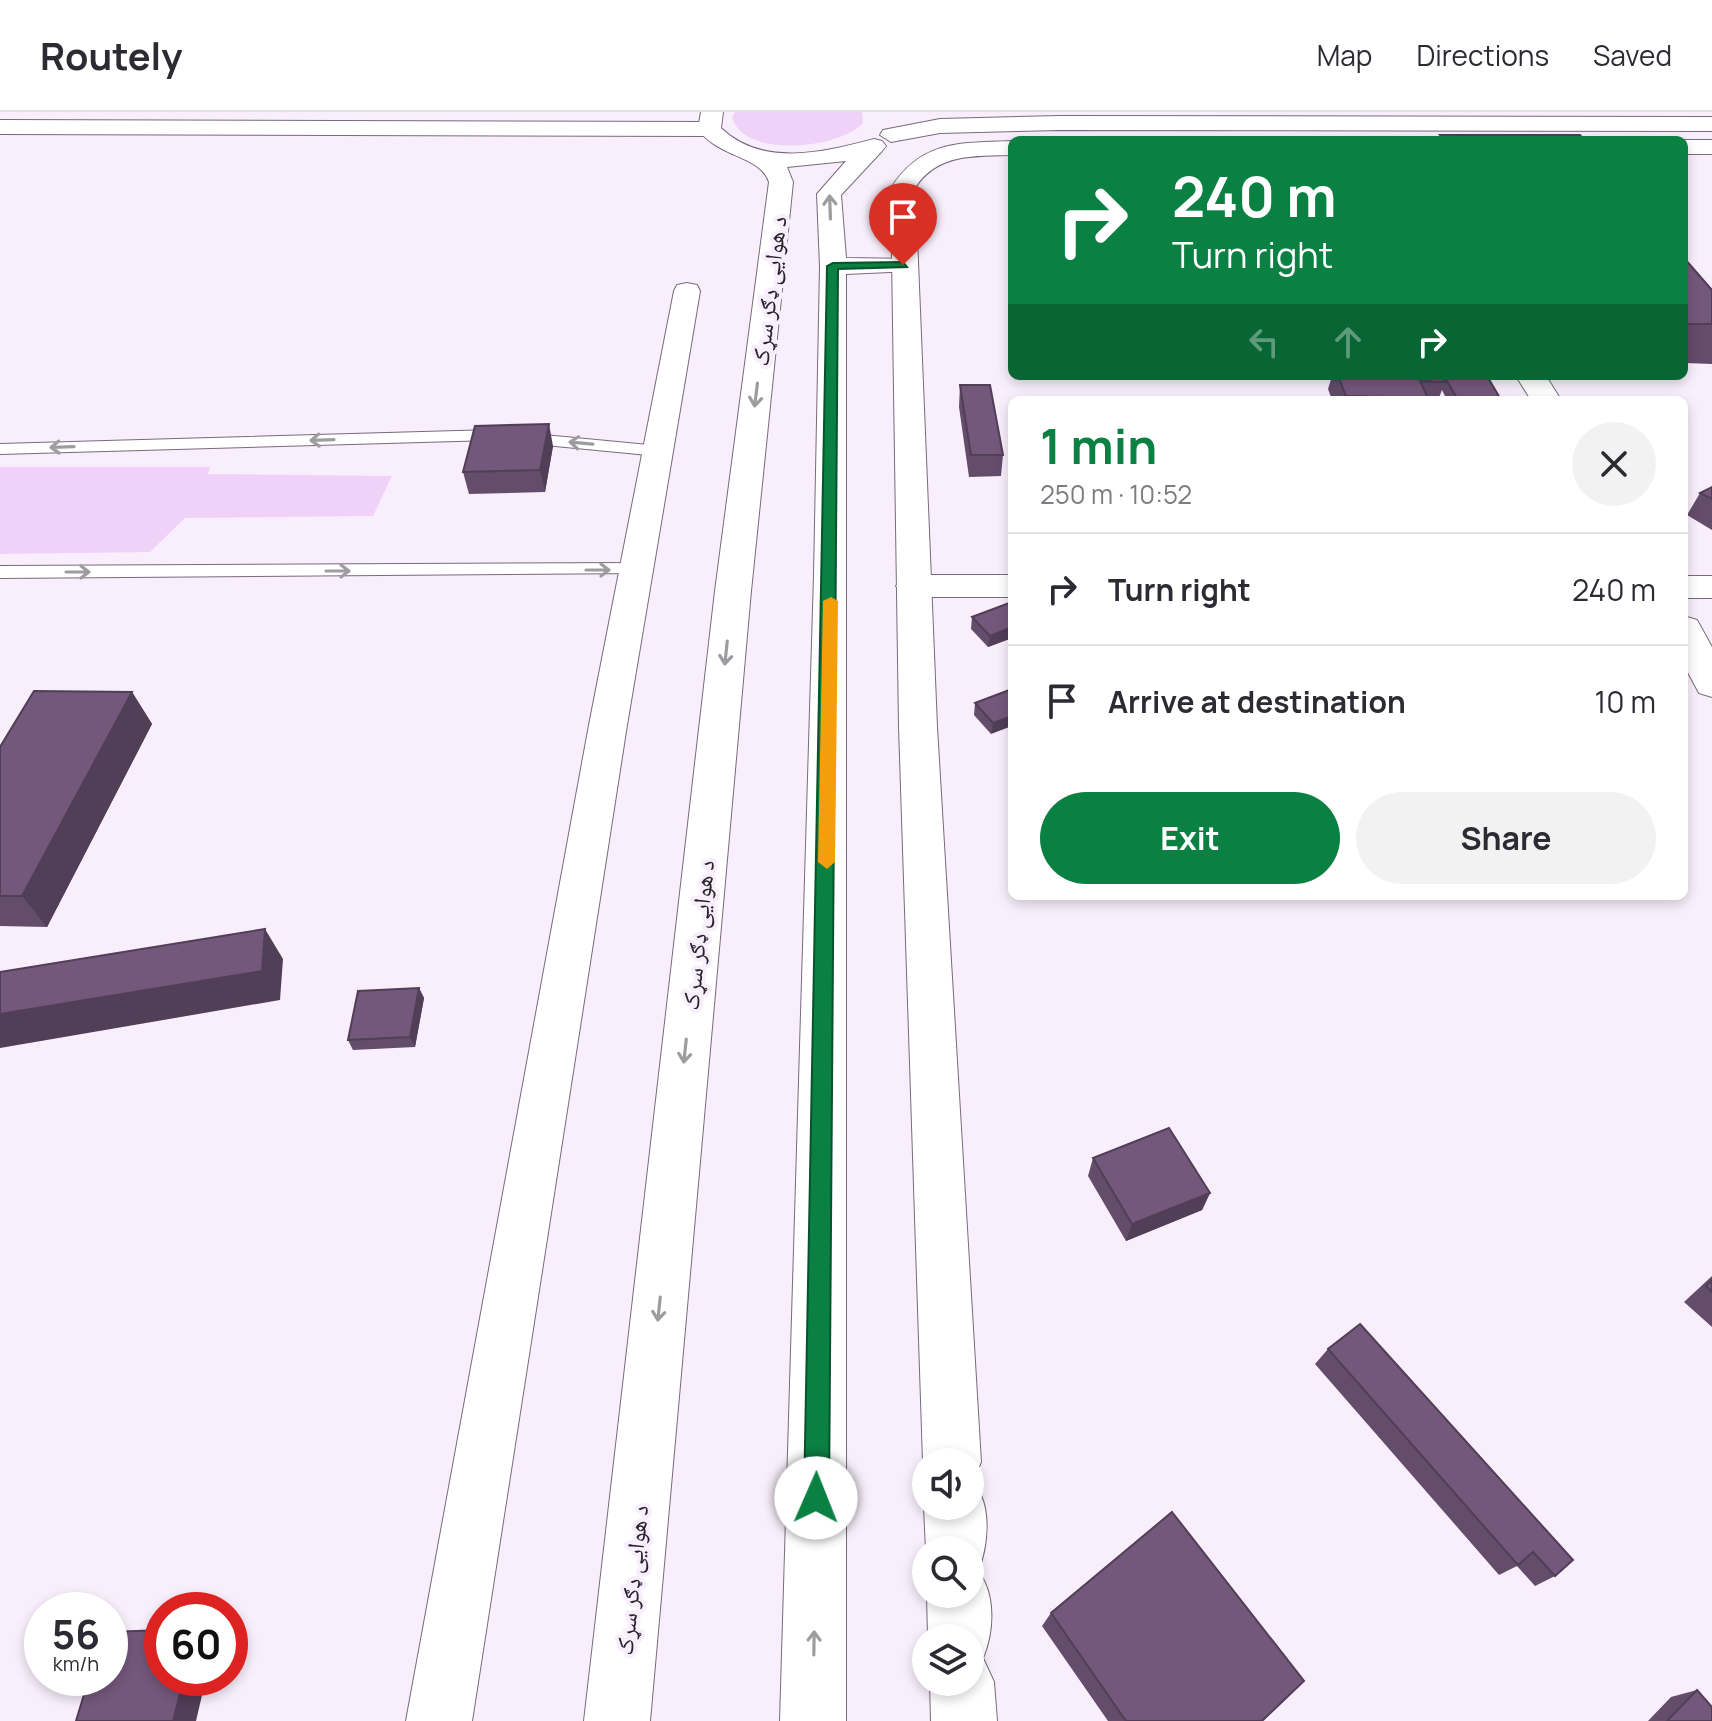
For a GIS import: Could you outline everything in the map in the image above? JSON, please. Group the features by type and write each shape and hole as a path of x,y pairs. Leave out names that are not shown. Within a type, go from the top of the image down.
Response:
{"main road":[{"path":"0,113 646,112"},
{"path":"0,127 711,120 727,145 763,157 820,159 886,132 940,126 1060,123 1712,124"},
{"path":"813,1721 833,266 829,194 886,132"},
{"path":"1688,147 1712,147"},
{"path":"951,1448 914,586 903,188 913,168 934,157 964,150 1008,148"},
{"name":"د هوایی ډګر سړک","path":"617,1721 733,591 781,182 777,170 763,157"},
{"path":"833,266 903,265"},
{"path":"439,1721 687,291"},
{"path":"914,586 1008,586"},
{"path":"1688,587 1712,587"},
{"path":"1688,636 1712,684"},
{"path":"963,1696 964,1721"}],"lane":[{"path":"0,449 493,435 659,451"},
{"path":"0,572 637,569"}],"shaded area":[{"path":"735,112 862,112 863,123 834,139 793,146 753,139 740,130 732,117"},
{"path":"0,467 210,467 208,474 392,476 373,516 185,518 150,552 0,554"}],"building":[{"path":"1440,135 1581,136 1441,136"},
{"path":"1688,263 1712,290 1712,324 1688,324"},
{"path":"1340,380 1444,380 1445,382 1420,381 1427,396 1346,396"},
{"path":"1446,380 1489,380 1499,396 1456,396"},
{"path":"960,385 990,385 1003,455 971,455"},
{"path":"549,424 540,470 463,472 475,426"},
{"path":"1712,487 1712,499 1700,493"},
{"path":"1008,604 1008,629 990,636 972,617"},
{"path":"34,691 132,692 22,896 0,896 0,747"},
{"path":"1008,691 1008,717 993,723 975,703"},
{"path":"265,929 262,971 0,1014 0,972"},
{"path":"419,988 410,1037 348,1040 358,991"},
{"path":"1169,1128 1210,1193 1132,1224 1093,1158"},
{"path":"1360,1324 1573,1560 1555,1576 1533,1552 1518,1565 1328,1349"},
{"path":"1172,1512 1304,1681 1262,1721 1126,1721 1051,1613"},
{"path":"128,1631 144,1631 144,1696 179,1696 173,1721 76,1721 84,1696 128,1696"},
{"path":"1697,1690 1712,1707 1712,1721 1667,1721"}],"slow traffic":[{"path":"827,862 831,601"}],"route":[{"path":"816,1498 833,266 903,265"}]}
